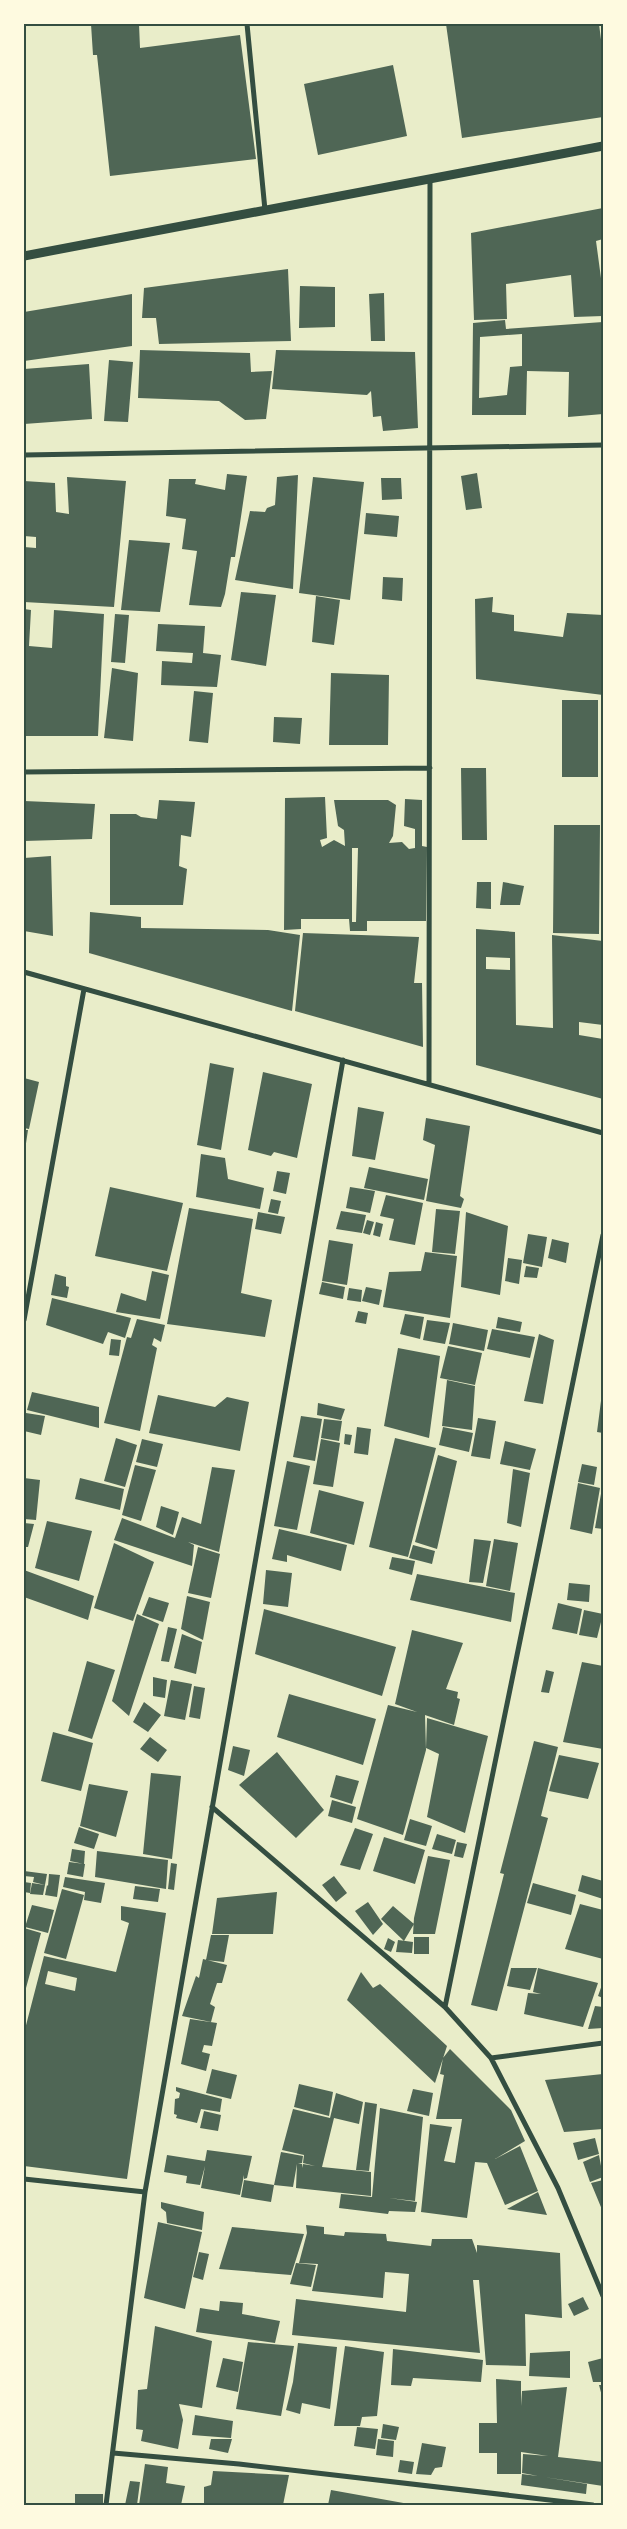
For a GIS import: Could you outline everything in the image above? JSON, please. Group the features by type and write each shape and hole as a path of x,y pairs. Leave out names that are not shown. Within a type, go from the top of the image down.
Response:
{"street":[{"path":"247,24 266,210"},
{"path":"24,256 603,146"},
{"path":"429,1084 430,179"},
{"path":"24,455 603,445"},
{"path":"24,772 430,768"},
{"path":"24,972 603,1133"},
{"path":"24,1320 84,989"},
{"path":"106,2505 145,2192 343,1060"},
{"path":"445,2007 603,1236"},
{"path":"212,1807 445,2007 491,2058 558,2188 603,2296"},
{"path":"491,2058 603,2043"},
{"path":"24,2178 145,2192"},
{"path":"113,2453 239,2464 593,2505"}],"building":[{"path":"91,24 139,24 140,48 240,35 256,159 110,176 97,55 93,55"},
{"path":"446,24 599,24 603,55 603,117 462,138"},
{"path":"393,65 407,136 318,155 304,84"},
{"path":"603,208 603,239 596,241 603,293 603,316 574,317 571,275 506,284 507,319 474,320 471,233"},
{"path":"288,269 291,341 159,344 156,318 142,318 144,288"},
{"path":"300,286 335,287 335,327 299,328"},
{"path":"384,293 385,341 371,341 369,294"},
{"path":"132,294 132,346 24,361 24,312"},
{"path":"505,320 506,329 603,322 603,414 568,417 569,372 527,371 526,415 472,415 473,323","holes":["522,334 522,366 510,367 507,395 479,398 480,337"]},
{"path":"140,350 250,353 251,372 272,371 266,419 245,420 219,401 138,398"},
{"path":"276,350 415,352 418,428 383,431 381,416 373,417 371,391 367,395 272,389"},
{"path":"109,360 133,362 128,422 104,421"},
{"path":"89,364 92,419 24,424 24,369"},
{"path":"477,473 482,508 466,510 461,476"},
{"path":"227,474 247,476 235,557 231,557 225,594 221,607 189,605 197,551 182,549 186,519 166,516 169,479 196,479 195,484 225,490"},
{"path":"298,475 293,589 235,580 250,511 265,512 267,508 275,505 277,477"},
{"path":"67,477 126,481 114,607 24,602 24,547 36,548 36,537 24,536 24,481 55,483 56,512 69,514"},
{"path":"313,477 364,482 350,600 299,593"},
{"path":"381,478 401,478 402,499 382,500"},
{"path":"366,513 399,516 397,537 364,534"},
{"path":"129,540 170,543 160,612 121,610"},
{"path":"383,577 403,578 402,601 382,599"},
{"path":"241,592 276,595 266,666 231,660"},
{"path":"316,596 340,600 334,645 312,642"},
{"path":"493,597 492,612 514,615 514,631 563,637 567,613 603,615 603,695 476,679 475,599"},
{"path":"24,609 31,610 29,646 52,648 54,610 104,614 98,736 24,736"},
{"path":"115,614 129,615 125,663 111,662"},
{"path":"158,624 205,626 203,653 221,655 217,687 161,685 162,661 192,663 193,653 156,651"},
{"path":"112,668 138,673 133,741 104,738"},
{"path":"331,673 389,675 388,745 329,745"},
{"path":"194,691 213,693 208,743 189,741"},
{"path":"562,700 598,700 598,777 562,777"},
{"path":"274,717 302,718 300,744 273,742"},
{"path":"461,768 486,768 487,840 462,840"},
{"path":"325,797 327,838 320,840 322,847 334,840 345,846 344,830 338,826 334,800 388,800 396,805 393,836 389,843 402,842 409,849 415,848 415,829 404,826 405,799 422,800 422,846 427,847 426,921 367,921 367,931 350,931 349,919 301,919 301,929 284,930 285,798","holes":["352,848 358,848 356,922 352,922"]},
{"path":"159,800 195,802 191,837 181,835 179,866 187,869 183,905 110,905 110,814 136,814 141,817 157,819"},
{"path":"24,801 95,804 92,839 24,841"},
{"path":"554,825 600,825 599,934 553,933"},
{"path":"51,856 53,936 24,931 24,858"},
{"path":"477,882 491,882 491,909 476,908"},
{"path":"503,882 524,886 520,905 500,905"},
{"path":"90,912 141,917 141,928 268,930 300,935 292,1011 89,953"},
{"path":"476,929 515,932 516,1025 553,1028 552,935 603,941 603,1025 579,1022 579,1035 603,1039 603,1099 476,1065","holes":["486,957 510,958 510,970 486,969"]},
{"path":"303,933 419,937 414,983 422,983 423,1047 295,1011"},
{"path":"210,1063 234,1068 221,1150 197,1145"},
{"path":"263,1072 312,1084 297,1158 274,1152 271,1156 248,1150"},
{"path":"24,1078 39,1082 29,1129 24,1128"},
{"path":"358,1107 384,1112 375,1160 352,1156"},
{"path":"426,1118 470,1126 460,1196 464,1199 461,1208 426,1201 435,1145 423,1140"},
{"path":"24,1130 28,1130 25,1150 24,1150"},
{"path":"201,1154 225,1158 228,1179 264,1188 260,1209 196,1197"},
{"path":"369,1167 428,1179 424,1200 364,1188"},
{"path":"277,1171 290,1173 286,1194 273,1191"},
{"path":"110,1187 183,1203 167,1271 95,1256"},
{"path":"350,1187 375,1191 370,1213 346,1208"},
{"path":"386,1195 423,1203 415,1245 389,1240 394,1219 380,1216"},
{"path":"271,1199 281,1201 278,1214 268,1212"},
{"path":"189,1208 253,1219 241,1293 272,1300 265,1337 167,1324"},
{"path":"436,1209 460,1211 455,1254 432,1252"},
{"path":"341,1211 366,1215 362,1233 336,1229"},
{"path":"258,1212 285,1217 281,1234 255,1229"},
{"path":"466,1212 508,1226 500,1295 461,1287"},
{"path":"367,1220 374,1222 370,1235 363,1233"},
{"path":"376,1222 383,1224 380,1237 373,1235"},
{"path":"528,1234 547,1237 542,1267 523,1263"},
{"path":"552,1239 569,1243 566,1263 548,1258"},
{"path":"329,1240 353,1244 347,1285 322,1281"},
{"path":"425,1252 457,1256 450,1318 383,1307 389,1272 421,1271"},
{"path":"508,1258 522,1260 519,1284 505,1281"},
{"path":"526,1266 539,1268 537,1278 524,1277"},
{"path":"152,1271 169,1275 160,1319 116,1312 121,1293 146,1301"},
{"path":"55,1274 66,1277 66,1286 69,1287 67,1298 51,1295"},
{"path":"322,1282 345,1287 343,1299 319,1294"},
{"path":"366,1287 382,1290 379,1305 362,1301"},
{"path":"349,1288 362,1290 361,1302 347,1300"},
{"path":"52,1298 131,1318 125,1338 108,1332 103,1344 46,1325"},
{"path":"358,1311 368,1313 366,1324 355,1322"},
{"path":"405,1314 424,1317 420,1339 400,1334"},
{"path":"498,1317 522,1322 520,1332 496,1328"},
{"path":"137,1319 165,1325 161,1342 154,1338 152,1345 157,1348 140,1431 104,1423 127,1337 131,1338"},
{"path":"427,1320 450,1323 445,1344 423,1340"},
{"path":"453,1323 488,1330 484,1351 449,1344"},
{"path":"492,1329 535,1337 530,1358 487,1349"},
{"path":"539,1334 554,1340 543,1404 524,1401"},
{"path":"111,1339 121,1340 119,1356 109,1355"},
{"path":"448,1346 482,1353 475,1385 440,1378"},
{"path":"398,1348 440,1356 429,1438 384,1426"},
{"path":"447,1380 475,1386 472,1430 442,1426"},
{"path":"32,1392 99,1407 99,1428 27,1410"},
{"path":"603,1393 603,1433 597,1432"},
{"path":"158,1395 215,1407 227,1397 249,1402 240,1451 149,1433"},
{"path":"318,1403 345,1409 341,1420 317,1415"},
{"path":"26,1413 45,1416 41,1435 24,1431"},
{"path":"301,1416 322,1419 315,1461 293,1457"},
{"path":"478,1418 496,1421 490,1459 471,1456"},
{"path":"324,1419 342,1421 339,1441 321,1438"},
{"path":"357,1427 371,1429 368,1455 354,1453"},
{"path":"443,1427 473,1433 469,1452 439,1445"},
{"path":"345,1434 352,1435 350,1445 344,1444"},
{"path":"116,1438 137,1445 125,1487 104,1481"},
{"path":"395,1438 436,1448 408,1557 369,1547"},
{"path":"142,1439 163,1444 157,1467 136,1462"},
{"path":"321,1439 340,1443 333,1487 313,1484"},
{"path":"505,1441 536,1449 530,1470 500,1464"},
{"path":"438,1455 457,1461 437,1549 415,1542"},
{"path":"287,1461 310,1466 297,1530 274,1526"},
{"path":"582,1464 597,1467 594,1485 578,1482"},
{"path":"135,1465 156,1470 141,1521 122,1515"},
{"path":"212,1467 235,1470 219,1552 188,1542 194,1545 192,1566 114,1540 122,1518 175,1538 182,1517 201,1524"},
{"path":"513,1469 530,1473 521,1527 507,1523"},
{"path":"24,1478 40,1480 36,1520 24,1519"},
{"path":"80,1478 124,1489 120,1510 75,1499"},
{"path":"578,1483 600,1488 592,1534 570,1529"},
{"path":"603,1488 603,1529 595,1528"},
{"path":"319,1490 364,1502 354,1545 310,1533"},
{"path":"161,1506 179,1512 173,1535 156,1527"},
{"path":"47,1521 92,1531 79,1581 35,1568"},
{"path":"24,1523 34,1524 28,1547 24,1547"},
{"path":"279,1529 347,1545 341,1571 287,1555 287,1562 272,1559"},
{"path":"474,1539 491,1541 483,1583 469,1582"},
{"path":"494,1539 518,1543 510,1591 486,1586"},
{"path":"114,1543 154,1562 133,1621 94,1608"},
{"path":"413,1545 435,1551 432,1564 409,1558"},
{"path":"198,1547 220,1554 211,1598 188,1593"},
{"path":"392,1557 415,1561 412,1575 389,1569"},
{"path":"24,1570 94,1596 88,1620 24,1597"},
{"path":"266,1570 292,1573 288,1607 263,1604"},
{"path":"417,1574 515,1593 511,1622 410,1600"},
{"path":"569,1583 590,1585 589,1602 567,1600"},
{"path":"187,1596 210,1602 203,1640 181,1629"},
{"path":"149,1597 169,1603 163,1622 142,1615"},
{"path":"558,1603 582,1609 577,1634 552,1629"},
{"path":"264,1609 396,1647 382,1696 255,1654"},
{"path":"584,1610 603,1614 597,1638 579,1635"},
{"path":"137,1614 159,1624 129,1716 112,1701"},
{"path":"168,1627 177,1629 169,1662 161,1661"},
{"path":"412,1630 463,1643 446,1689 458,1692 457,1698 460,1699 454,1725 425,1715 426,1750 403,1835 357,1819 388,1705 417,1712 395,1704"},
{"path":"182,1634 202,1642 196,1674 174,1668"},
{"path":"87,1661 115,1670 92,1739 68,1731"},
{"path":"582,1662 603,1666 603,1749 563,1742"},
{"path":"546,1670 554,1672 549,1693 541,1692"},
{"path":"153,1677 167,1680 165,1698 153,1696"},
{"path":"171,1680 192,1684 185,1720 164,1716"},
{"path":"194,1686 205,1688 200,1719 189,1717"},
{"path":"289,1694 376,1719 363,1765 277,1737"},
{"path":"144,1702 161,1715 148,1732 133,1722"},
{"path":"427,1718 488,1736 465,1833 427,1817 439,1754 426,1748"},
{"path":"53,1732 93,1743 81,1791 41,1781"},
{"path":"150,1737 167,1750 158,1762 140,1749"},
{"path":"534,1741 558,1747 541,1816 548,1818 497,2011 471,2005 504,1874 500,1873"},
{"path":"233,1746 250,1750 244,1776 228,1770"},
{"path":"277,1752 324,1810 296,1838 239,1785"},
{"path":"559,1755 599,1763 588,1799 549,1791"},
{"path":"151,1773 181,1776 172,1859 143,1854"},
{"path":"336,1775 359,1781 352,1804 330,1797"},
{"path":"89,1784 128,1791 116,1837 80,1826"},
{"path":"332,1800 356,1807 352,1823 328,1816"},
{"path":"410,1819 432,1826 426,1846 404,1840"},
{"path":"79,1827 99,1834 94,1849 74,1843"},
{"path":"355,1828 373,1834 360,1870 340,1865"},
{"path":"437,1834 456,1840 452,1854 432,1849"},
{"path":"384,1837 425,1850 415,1884 373,1871"},
{"path":"457,1842 467,1844 463,1858 454,1856"},
{"path":"72,1849 85,1851 84,1864 70,1861"},
{"path":"97,1851 168,1860 166,1889 95,1877"},
{"path":"428,1856 450,1860 435,1934 413,1934 414,1918"},
{"path":"69,1862 85,1864 83,1877 67,1874"},
{"path":"171,1863 177,1864 174,1890 168,1889"},
{"path":"24,1871 47,1874 45,1885 33,1882 34,1877 24,1876"},
{"path":"49,1874 60,1875 57,1897 45,1895"},
{"path":"582,1875 603,1881 603,1899 578,1891"},
{"path":"334,1876 347,1893 336,1902 322,1885"},
{"path":"65,1877 105,1883 101,1903 84,1900 85,1892 63,1887"},
{"path":"24,1882 31,1883 30,1893 24,1892"},
{"path":"32,1883 45,1885 43,1895 30,1894"},
{"path":"533,1883 576,1895 571,1915 527,1903"},
{"path":"135,1886 160,1889 158,1902 133,1899"},
{"path":"62,1889 84,1895 66,1959 44,1953"},
{"path":"277,1892 273,1934 212,1934 217,1898"},
{"path":"368,1902 383,1924 373,1935 355,1911"},
{"path":"580,1904 603,1910 603,1959 565,1949"},
{"path":"32,1905 54,1910 48,1933 25,1927"},
{"path":"121,1906 166,1913 127,2179 24,2166 24,2033 44,1956 116,1972 129,1923 121,1920","holes":["48,1971 77,1978 75,1991 45,1984"]},
{"path":"393,1906 414,1924 404,1941 381,1919"},
{"path":"24,1928 41,1933 26,1988 24,1987"},
{"path":"211,1935 229,1935 224,1962 206,1960"},
{"path":"414,1937 429,1937 429,1954 414,1954"},
{"path":"388,1938 395,1942 391,1952 384,1949"},
{"path":"398,1940 413,1942 412,1953 396,1952"},
{"path":"203,1959 227,1965 222,1983 217,1983 210,2004 215,2007 211,2022 182,2016 196,1976 199,1978"},
{"path":"511,1968 537,1968 530,1990 507,1986"},
{"path":"538,1968 598,1983 583,2027 524,2014 528,1993 541,1994 533,1992"},
{"path":"361,1972 373,1988 380,1984 447,2046 435,2083 347,2000"},
{"path":"603,1982 603,1998 598,1996"},
{"path":"595,2006 603,2007 603,2028 588,2029"},
{"path":"190,2019 217,2023 212,2046 204,2045 202,2052 210,2054 206,2071 181,2064"},
{"path":"450,2049 511,2110 525,2141 495,2159 520,2146 538,2191 505,2205 487,2163 475,2162 467,2218 421,2212 430,2124 452,2127 444,2161 455,2163 462,2119 436,2119 444,2075 440,2074 443,2058"},
{"path":"212,2069 237,2075 231,2099 206,2093"},
{"path":"603,2074 603,2129 564,2132 545,2080"},
{"path":"299,2084 333,2092 329,2116 294,2107"},
{"path":"176,2087 222,2099 220,2112 201,2109 197,2123 176,2118 177,2115 174,2114 175,2099 179,2098 180,2093 176,2091"},
{"path":"413,2089 433,2093 429,2116 407,2111"},
{"path":"336,2093 363,2102 359,2124 334,2118 322,2167 371,2172 371,2196 296,2188 297,2164 293,2187 274,2185 281,2152 303,2156 302,2163 298,2164 302,2164 302,2168 303,2164 315,2166 303,2163 304,2155 282,2150 293,2109 330,2118"},
{"path":"365,2102 377,2104 369,2171 356,2170"},
{"path":"380,2108 423,2117 415,2201 389,2198 417,2202 415,2212 389,2211 388,2214 339,2208 341,2194 372,2197"},
{"path":"204,2111 221,2115 218,2131 200,2128"},
{"path":"595,2138 599,2154 578,2160 573,2143"},
{"path":"207,2150 252,2156 247,2178 244,2179 244,2175 240,2195 201,2188 205,2166 200,2185 186,2183 187,2176 164,2172 167,2155 205,2161"},
{"path":"599,2155 603,2177 590,2182 583,2162"},
{"path":"244,2180 274,2185 271,2202 241,2197"},
{"path":"603,2180 603,2212 591,2183"},
{"path":"538,2192 547,2215 507,2209"},
{"path":"161,2202 204,2212 202,2230 167,2223 166,2212 161,2208"},
{"path":"158,2222 202,2232 185,2309 144,2298"},
{"path":"306,2225 324,2227 324,2234 344,2236 345,2232 386,2234 387,2241 431,2246 432,2239 472,2239 477,2253 477,2245 560,2253 562,2318 525,2314 526,2366 486,2365 479,2280 473,2280 480,2353 292,2335 296,2299 406,2312 409,2274 385,2272 383,2298 312,2291 318,2264 299,2263 307,2233"},
{"path":"232,2227 304,2234 291,2275 219,2269"},
{"path":"199,2252 209,2254 203,2280 193,2277"},
{"path":"296,2263 316,2265 311,2287 290,2284"},
{"path":"583,2297 589,2309 574,2316 568,2304"},
{"path":"220,2301 243,2303 242,2314 280,2321 275,2343 196,2332 200,2308 219,2311"},
{"path":"155,2326 212,2341 202,2408 179,2404 183,2420 178,2449 141,2441 143,2430 136,2429 138,2390 147,2389"},
{"path":"248,2342 294,2346 281,2416 236,2409"},
{"path":"298,2343 337,2347 330,2409 302,2403 300,2414 286,2410 293,2382"},
{"path":"345,2346 384,2352 377,2416 362,2417 360,2426 334,2426"},
{"path":"393,2349 483,2360 481,2382 413,2378 411,2386 391,2385"},
{"path":"570,2351 570,2378 529,2376 530,2353"},
{"path":"223,2358 243,2362 238,2392 216,2387"},
{"path":"603,2358 603,2382 593,2382 588,2362"},
{"path":"496,2379 521,2381 521,2406 522,2391 567,2387 558,2457 603,2462 603,2486 544,2477 587,2484 586,2494 521,2485 522,2474 538,2476 522,2473 523,2454 548,2456 521,2452 521,2474 497,2474 497,2453 479,2453 479,2423 497,2423"},
{"path":"599,2385 603,2385 603,2400"},
{"path":"195,2415 233,2421 231,2438 192,2435"},
{"path":"383,2424 399,2427 396,2440 381,2438"},
{"path":"357,2427 378,2429 375,2449 354,2446"},
{"path":"211,2439 232,2439 228,2453 209,2449"},
{"path":"378,2439 394,2441 393,2457 376,2455"},
{"path":"422,2443 446,2447 442,2467 435,2468 431,2475 416,2474"},
{"path":"400,2460 414,2462 412,2474 398,2472"},
{"path":"145,2464 168,2467 166,2483 185,2486 181,2505 139,2505"},
{"path":"213,2471 289,2475 283,2505 204,2505 204,2487 211,2485"},
{"path":"130,2481 140,2482 137,2505 125,2505"},
{"path":"331,2490 409,2504 409,2505 328,2505"},
{"path":"75,2494 103,2494 103,2505 75,2505"}]}
